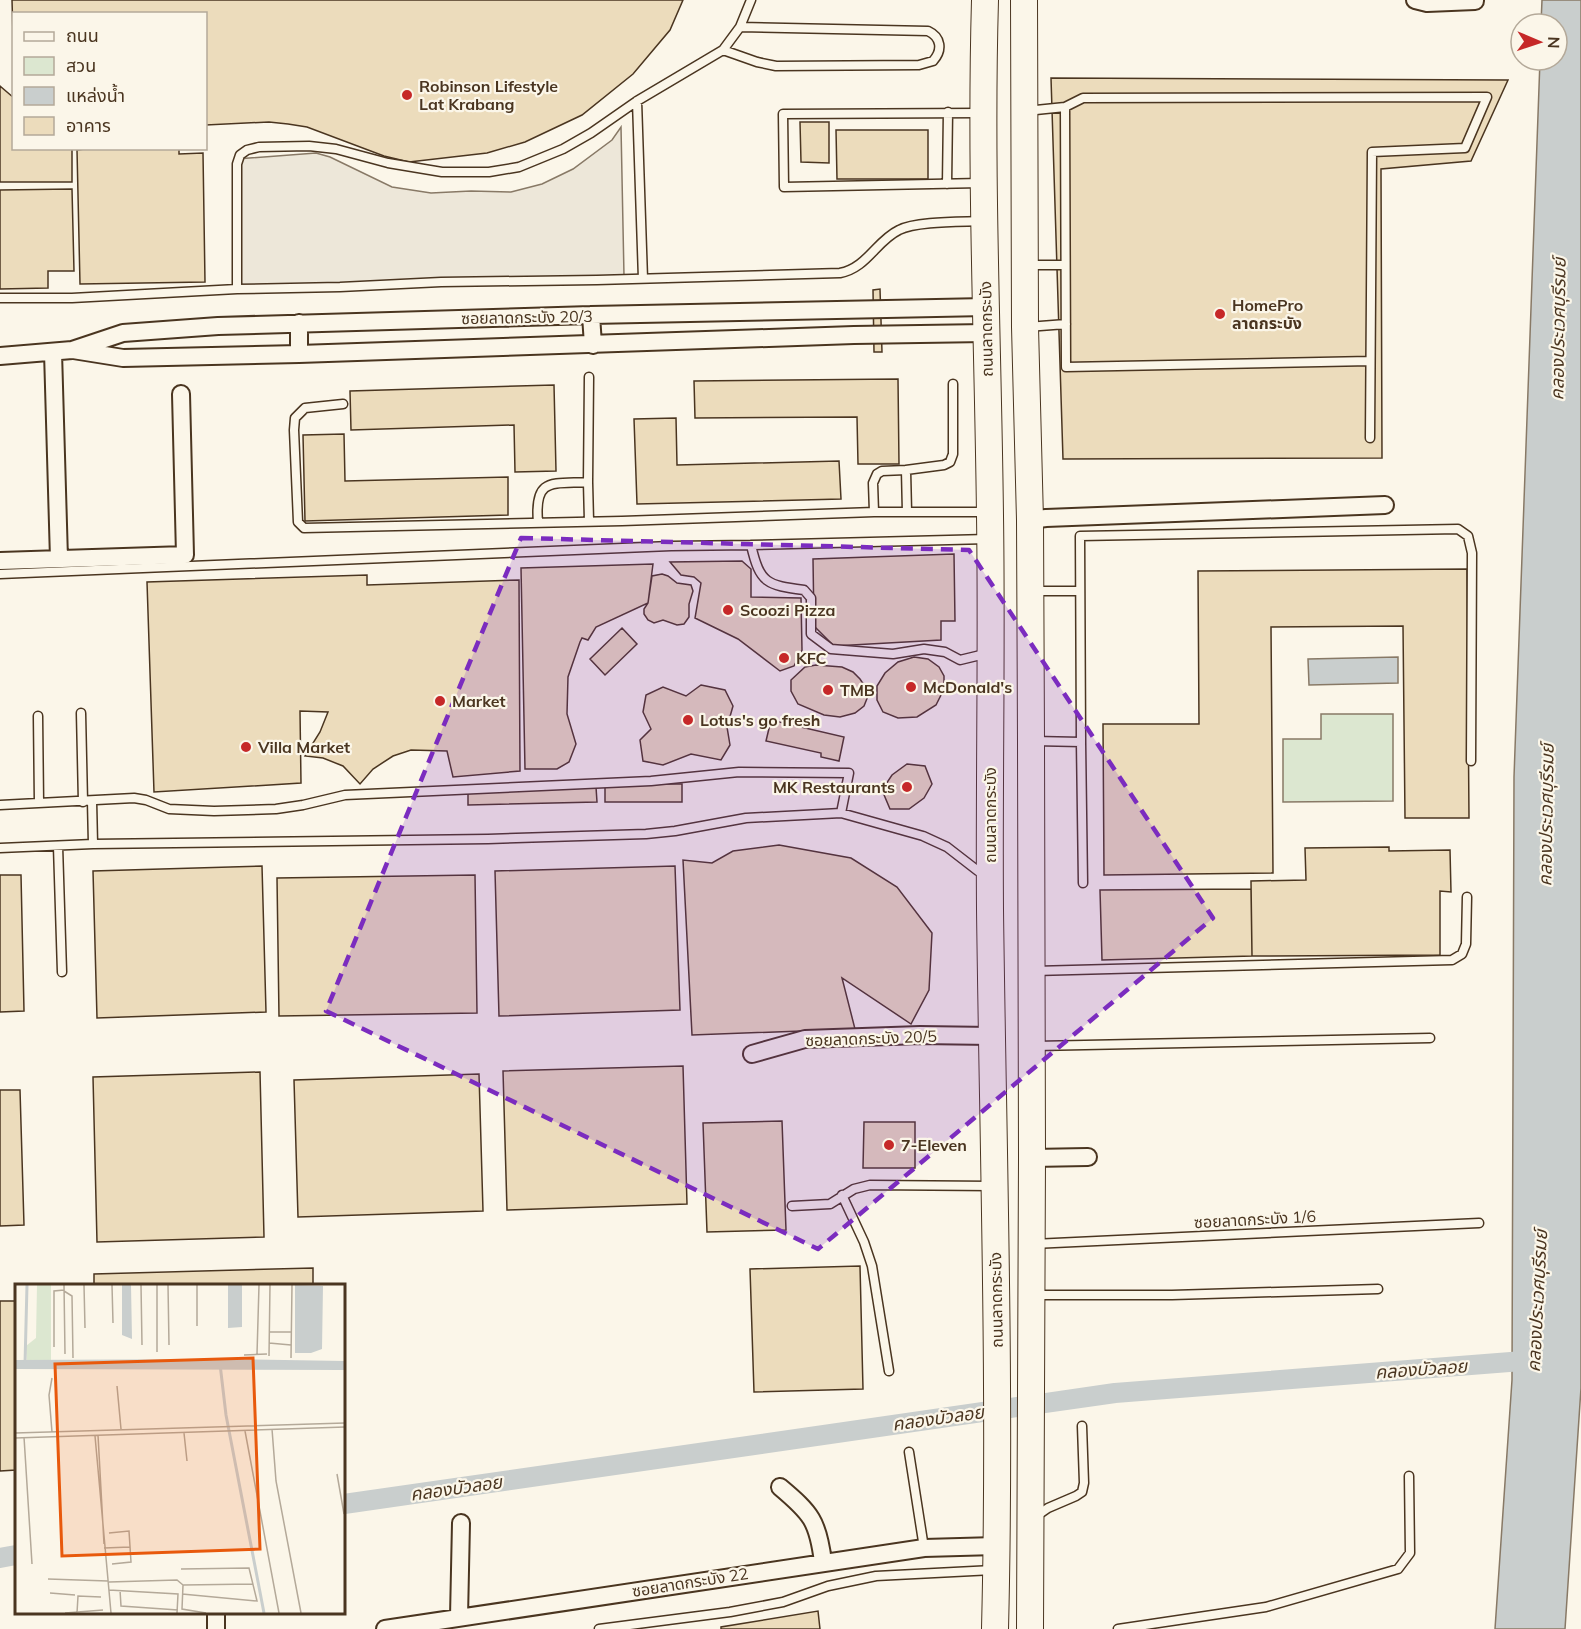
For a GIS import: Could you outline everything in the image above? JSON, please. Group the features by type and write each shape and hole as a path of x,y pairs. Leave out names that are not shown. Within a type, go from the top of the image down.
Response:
{"main road":[{"name":"ถนนลาดกระบัง","path":"985,0 986,333 991,653 990,870 998,1501 994,1629"},
{"path":"1024,0 1024,265 1030,520 1031,741 1030,1629"},
{"path":"990,870 1030,867"}],"street":[{"path":"1415,0 1427,3 1476,2"},
{"name":"ซอยลาดกระบัง 20/3","path":"0,356 72,350 123,333 218,326 986,307"},
{"path":"777,312 777,338"},
{"path":"591,315 593,345"},
{"path":"299,323 299,354"},
{"path":"218,326 219,356"},
{"name":"ซอยลาดกระบัง 20/3","path":"72,350 123,358 986,333"},
{"path":"53,352 59,559"},
{"path":"0,561 185,555 181,394"},
{"path":"1030,520 1385,505"},
{"name":"ซอยลาดกระบัง 20/5","path":"752,1054 805,1039 920,1035 992,1036"},
{"path":"1032,1158 1088,1157"},
{"path":"780,1487 803,1506 814,1522 823,1562"},
{"path":"454,1622 461,1523"},
{"name":"ซอยลาดกระบัง 22","path":"386,1629 454,1622 823,1562 924,1548 996,1558"}],"lane":[{"path":"237,289 237,164 240,155 248,150 259,147 309,146 336,149 388,163 433,170 489,172 519,167 563,149 591,133 637,101 723,50 740,27 751,0"},
{"path":"723,50 757,62 786,66 919,65 933,61 939,52 939,40 936,35 928,31 740,27"},
{"path":"1023,112 1065,107 1083,98 1488,97 1465,148 1372,152 1370,438"},
{"path":"637,101 643,279"},
{"path":"1065,107 1066,367 1370,361"},
{"path":"947,184 948,112"},
{"path":"985,113 783,114 784,187 985,183"},
{"path":"0,298 72,298 237,289 441,282 840,273 851,271 859,266 898,230 920,225 985,221"},
{"path":"1024,265 1065,266"},
{"path":"1025,327 1066,324"},
{"path":"589,377 589,521"},
{"path":"874,512 873,483 877,474 882,471 944,465 950,462 953,454 953,384"},
{"path":"343,404 305,408 295,418 298,522 304,528 874,512 990,512"},
{"path":"906,470 907,512"},
{"path":"538,522 538,495 542,489 550,485 588,482"},
{"path":"1083,883 1080,536 1458,529 1468,536 1472,553 1471,761"},
{"path":"0,574 659,547 990,539"},
{"path":"751,545 754,558 764,579 773,585 804,590 811,598 811,634 831,649 893,654 924,649 945,652 960,660 991,653"},
{"path":"1030,591 1080,591"},
{"path":"81,713 87,801 93,844"},
{"path":"38,716 39,803"},
{"path":"1031,741 1081,742"},
{"path":"0,805 134,798 186,811 266,809 303,805 345,795 651,782 739,772 849,773 841,813"},
{"path":"0,848 93,844 488,839 646,834 746,818 841,813 923,836 947,847 978,871 990,870"},
{"path":"58,846 62,972"},
{"path":"1030,971 1452,960 1462,954 1466,944 1467,897"},
{"path":"1031,1046 1430,1038"},
{"path":"792,1206 819,1206 830,1203 854,1189 870,1185 993,1186"},
{"path":"842,1195 864,1242 872,1266 889,1371"},
{"name":"ซอยลาดกระบัง 1/6","path":"1032,1244 1479,1223"},
{"path":"1031,1295 1172,1295 1378,1289"},
{"path":"1030,1520 1048,1508 1082,1492 1084,1482 1082,1426"},
{"path":"909,1452 924,1548"},
{"path":"1118,1629 1266,1607 1398,1569 1410,1553 1409,1476"},
{"path":"599,1629 741,1610 783,1602 828,1586 876,1576 996,1558"}],"highlighted area":[{"path":"521,538 969,550 1213,918 818,1249 326,1011"}],"green space":[{"path":"1321,714 1393,714 1393,801 1283,802 1283,739 1321,739"}],"shaded area":[{"path":"621,127 624,276 237,286 236,159 316,153 330,157 392,187 431,193 511,192 542,184 573,169 612,140"}],"water":[{"name":"คลองประเวศบุรีรมย์","path":"1542,0 1581,0 1581,1388 1565,1629 1495,1629 1512,1380 1514,777 1540,72 1569,72 1569,12 1542,12"},
{"path":"1398,657 1398,683 1309,685 1308,659"}],"building":[{"name":"Robinson Lifestyle Lat Krabang","path":"12,0 683,0 670,30 633,74 582,115 525,142 487,153 409,162 384,156 307,127 269,122 207,125 207,12 12,12"},
{"name":"HomePro ลาดกระบัง","path":"1051,78 1508,80 1471,161 1381,169 1382,458 1063,459"},
{"path":"0,86 12,96 12,150 72,150 72,182 0,182"},
{"path":"800,122 829,122 829,163 801,162"},
{"path":"836,130 928,130 928,179 837,179"},
{"path":"77,150 179,150 179,154 203,153 205,282 80,284"},
{"path":"72,189 74,271 48,271 48,288 0,289 0,190"},
{"path":"880,289 882,352 874,352 873,290"},
{"path":"898,379 899,464 858,464 857,417 695,418 694,381"},
{"path":"554,385 556,471 515,472 514,425 351,430 350,391"},
{"path":"676,418 677,465 839,461 841,499 637,504 634,419"},
{"path":"344,434 345,481 508,477 508,515 305,521 303,435"},
{"path":"954,554 955,621 941,621 941,640 834,646 814,626 813,559"},
{"path":"742,561 751,569 751,597 801,598 802,650 794,666 780,671 738,639 695,618 701,583 694,577 681,575 670,562"},
{"path":"653,564 648,603 596,627 588,640 582,638 580,642 568,677 567,714 576,744 569,762 557,769 525,769 521,568"},
{"path":"1467,569 1469,818 1405,818 1403,626 1271,627 1273,873 1104,875 1103,724 1199,724 1198,571"},
{"path":"662,574 677,583 691,585 693,591 689,604 689,617 684,624 677,625 663,620 654,623 644,614 652,576"},
{"path":"367,575 367,585 519,580 520,771 453,777 447,751 411,750 393,756 373,769 360,784 343,766 323,758 305,756 320,732 328,712 300,711 301,783 154,792 147,582"},
{"path":"622,628 637,644 605,675 590,659"},
{"name":"McDonald's","path":"914,657 928,659 939,667 944,676 944,689 936,705 917,717 898,718 883,712 877,700 877,686 885,673 898,662"},
{"name":"TMB","path":"816,665 842,667 853,672 866,688 868,696 864,706 855,713 840,717 824,715 798,704 791,691 791,680 805,667"},
{"name":"Lotus's go fresh","path":"701,685 725,690 733,706 727,727 730,745 721,760 691,754 663,765 643,761 640,740 651,729 643,712 646,695 663,687 686,696"},
{"path":"771,720 844,737 839,761 821,757 821,753 766,741"},
{"name":"MK Restaurants","path":"907,764 925,766 932,784 924,798 909,809 890,809 882,790 892,775"},
{"path":"605,784 682,784 682,802 605,802"},
{"path":"596,787 597,802 468,805 468,790"},
{"path":"779,845 851,858 897,887 932,933 929,990 911,1024 842,978 855,1029 692,1035 683,860 712,863 733,851"},
{"path":"1389,847 1389,851 1450,850 1451,892 1440,891 1440,955 1252,956 1251,881 1306,880 1305,848"},
{"path":"262,866 266,1012 97,1018 93,871"},
{"path":"675,866 680,1010 499,1016 495,871"},
{"path":"0,875 21,875 24,1011 0,1012"},
{"path":"475,875 477,1013 279,1016 277,878"},
{"path":"1251,889 1252,956 1102,960 1100,890"},
{"path":"683,1066 687,1204 507,1210 503,1071"},
{"path":"260,1072 264,1237 97,1242 93,1077"},
{"path":"479,1074 483,1211 298,1217 294,1080"},
{"path":"0,1090 20,1090 24,1225 0,1226"},
{"path":"782,1121 786,1230 707,1232 703,1123"},
{"name":"7-Eleven","path":"864,1122 915,1122 915,1168 863,1168"},
{"path":"860,1266 863,1389 754,1392 750,1269"},
{"path":"313,1268 313,1284 94,1284 94,1274"},
{"path":"0,1301 15,1301 15,1470 0,1471"},
{"path":"818,1611 820,1629 721,1629 721,1627"}],"waterway":[{"name":"คลองบัวลอย","path":"345,1504 1115,1393 1535,1360"},
{"name":"คลองบัวลอย","path":"0,1558 15,1555"}],"place":[{"name":"Robinson Lifestyle Lat Krabang","path":"407,95"},
{"name":"HomePro ลาดกระบัง","path":"1220,314"},
{"name":"Scoozi Pizza","path":"728,610"},
{"name":"KFC","path":"784,658"},
{"name":"McDonald's","path":"911,687"},
{"name":"TMB","path":"828,690"},
{"name":"Market","path":"440,701"},
{"name":"Lotus's go fresh","path":"688,720"},
{"name":"Villa Market","path":"246,747"},
{"name":"MK Restaurants","path":"907,787"},
{"name":"7-Eleven","path":"889,1145"}]}
